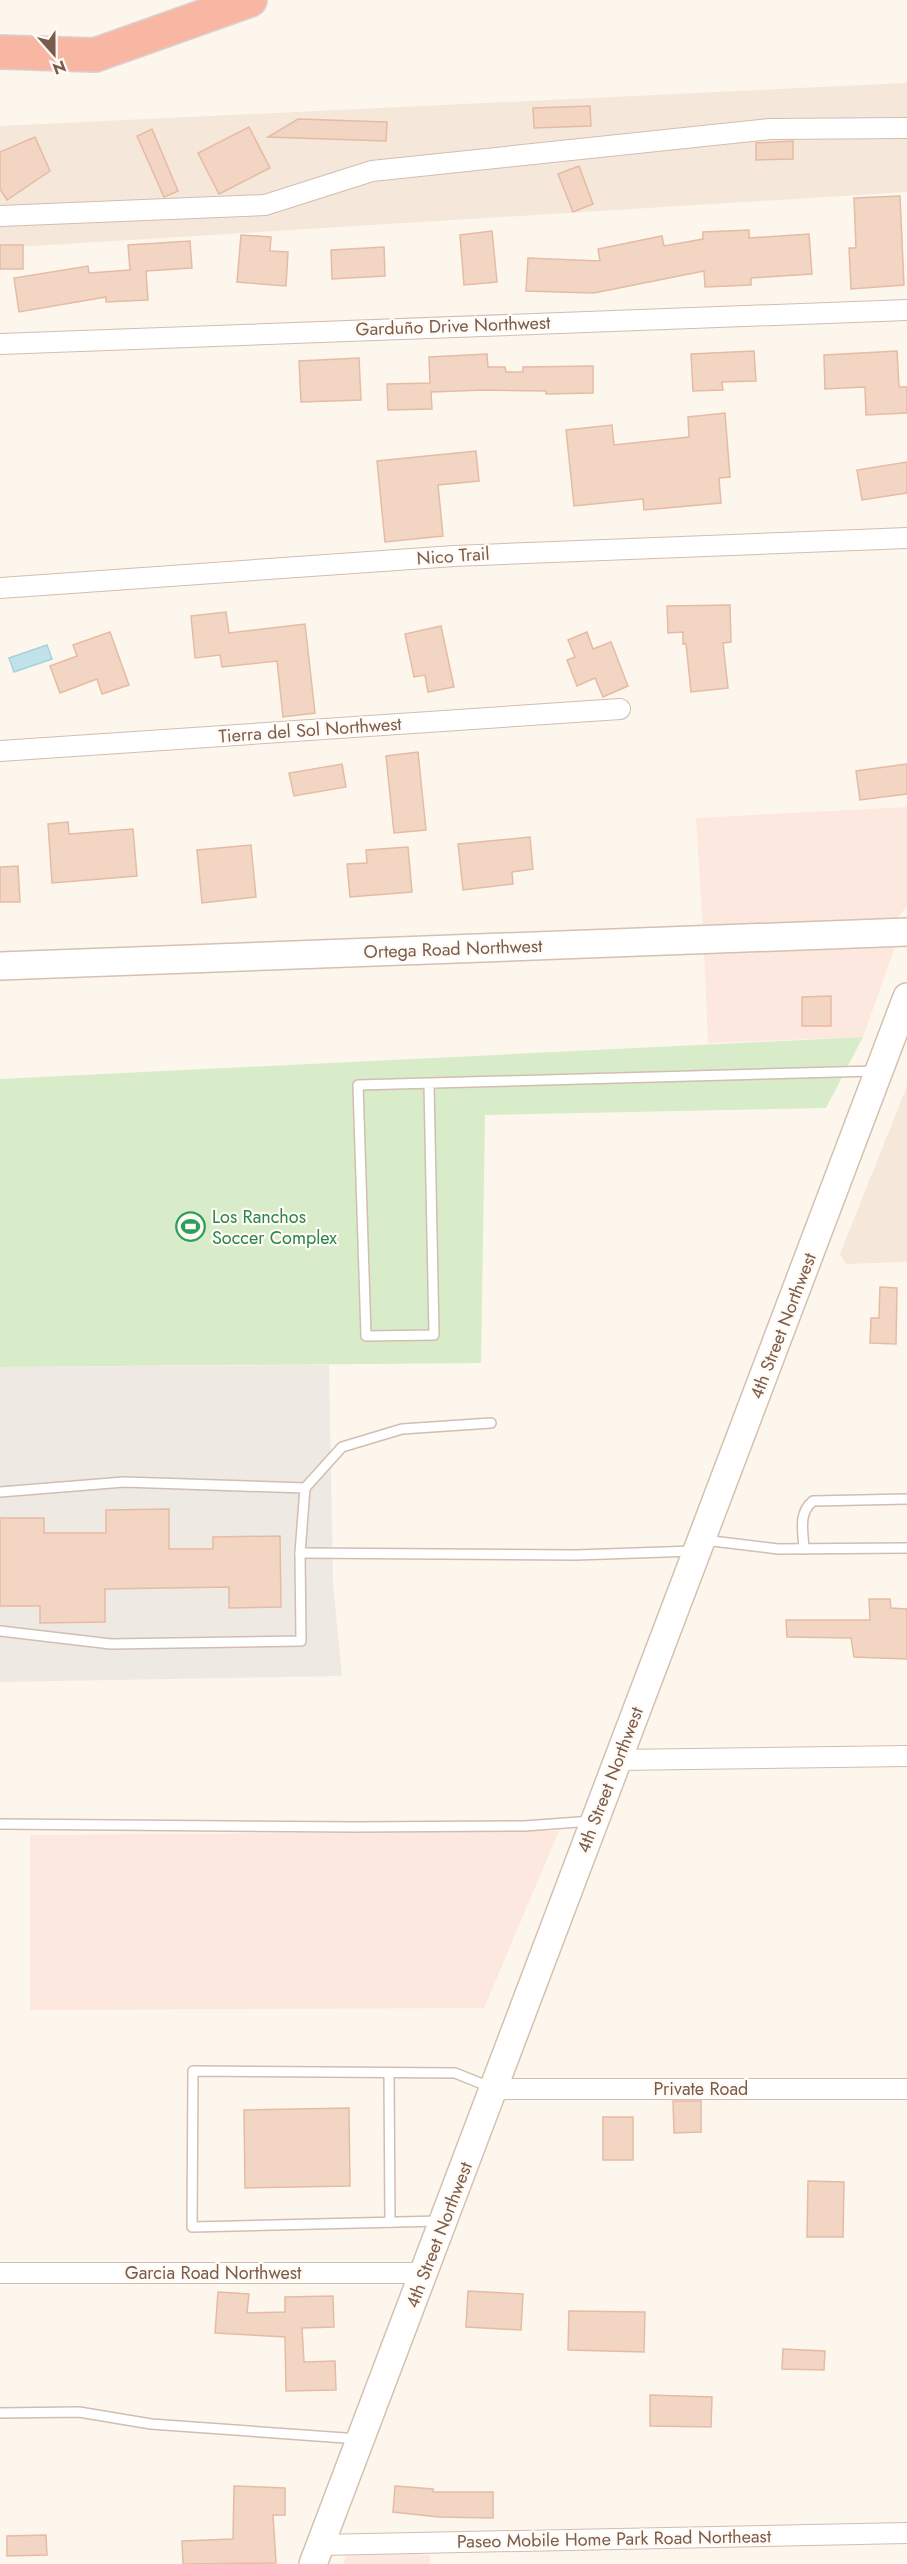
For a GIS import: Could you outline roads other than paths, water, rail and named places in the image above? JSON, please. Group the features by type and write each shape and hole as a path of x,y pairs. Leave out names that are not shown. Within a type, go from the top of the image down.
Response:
{"highway":[{"path":"6,49 95,55 250,0"}],"main road":[{"name":"Ortega Road Northwest","path":"0,966 907,932"},
{"name":"4th Street Northwest","path":"317,2554 426,2273 594,1821 907,997"}],"street":[{"path":"0,216 265,205 372,171 770,129 907,128"},
{"name":"Garduño Drive Northwest","path":"0,344 907,310"},
{"name":"Nico Trail","path":"0,588 454,556 907,538"},
{"name":"Tierra del Sol Northwest","path":"0,751 620,709"},
{"path":"617,1760 907,1756"},
{"name":"Private Road","path":"495,2089 907,2089"},
{"name":"Garcia Road Northwest","path":"0,2273 426,2273"},
{"name":"Paseo Mobile Home Park Road Northeast","path":"317,2554 907,2533"}],"lane":[{"path":"429,1084 434,1335 366,1336 358,1085 879,1071"},
{"path":"0,1631 111,1644 301,1641 300,1553 305,1488 342,1447 402,1429 491,1423"},
{"path":"0,1492 124,1482 305,1488"},
{"path":"804,1549 802,1515 813,1501 907,1499"},
{"path":"300,1553 576,1555 699,1545 778,1549 907,1548"},
{"path":"0,1824 355,1827 525,1826 594,1821"},
{"path":"445,2221 192,2228 193,2071 454,2073 495,2089"},
{"path":"389,2073 390,2222"},
{"path":"0,2413 79,2412 152,2424 361,2439"}],"water":[{"path":"47,645 52,659 14,672 9,658"}],"place":[{"name":"Los Ranchos Soccer Complex","path":"191,1227"}]}
